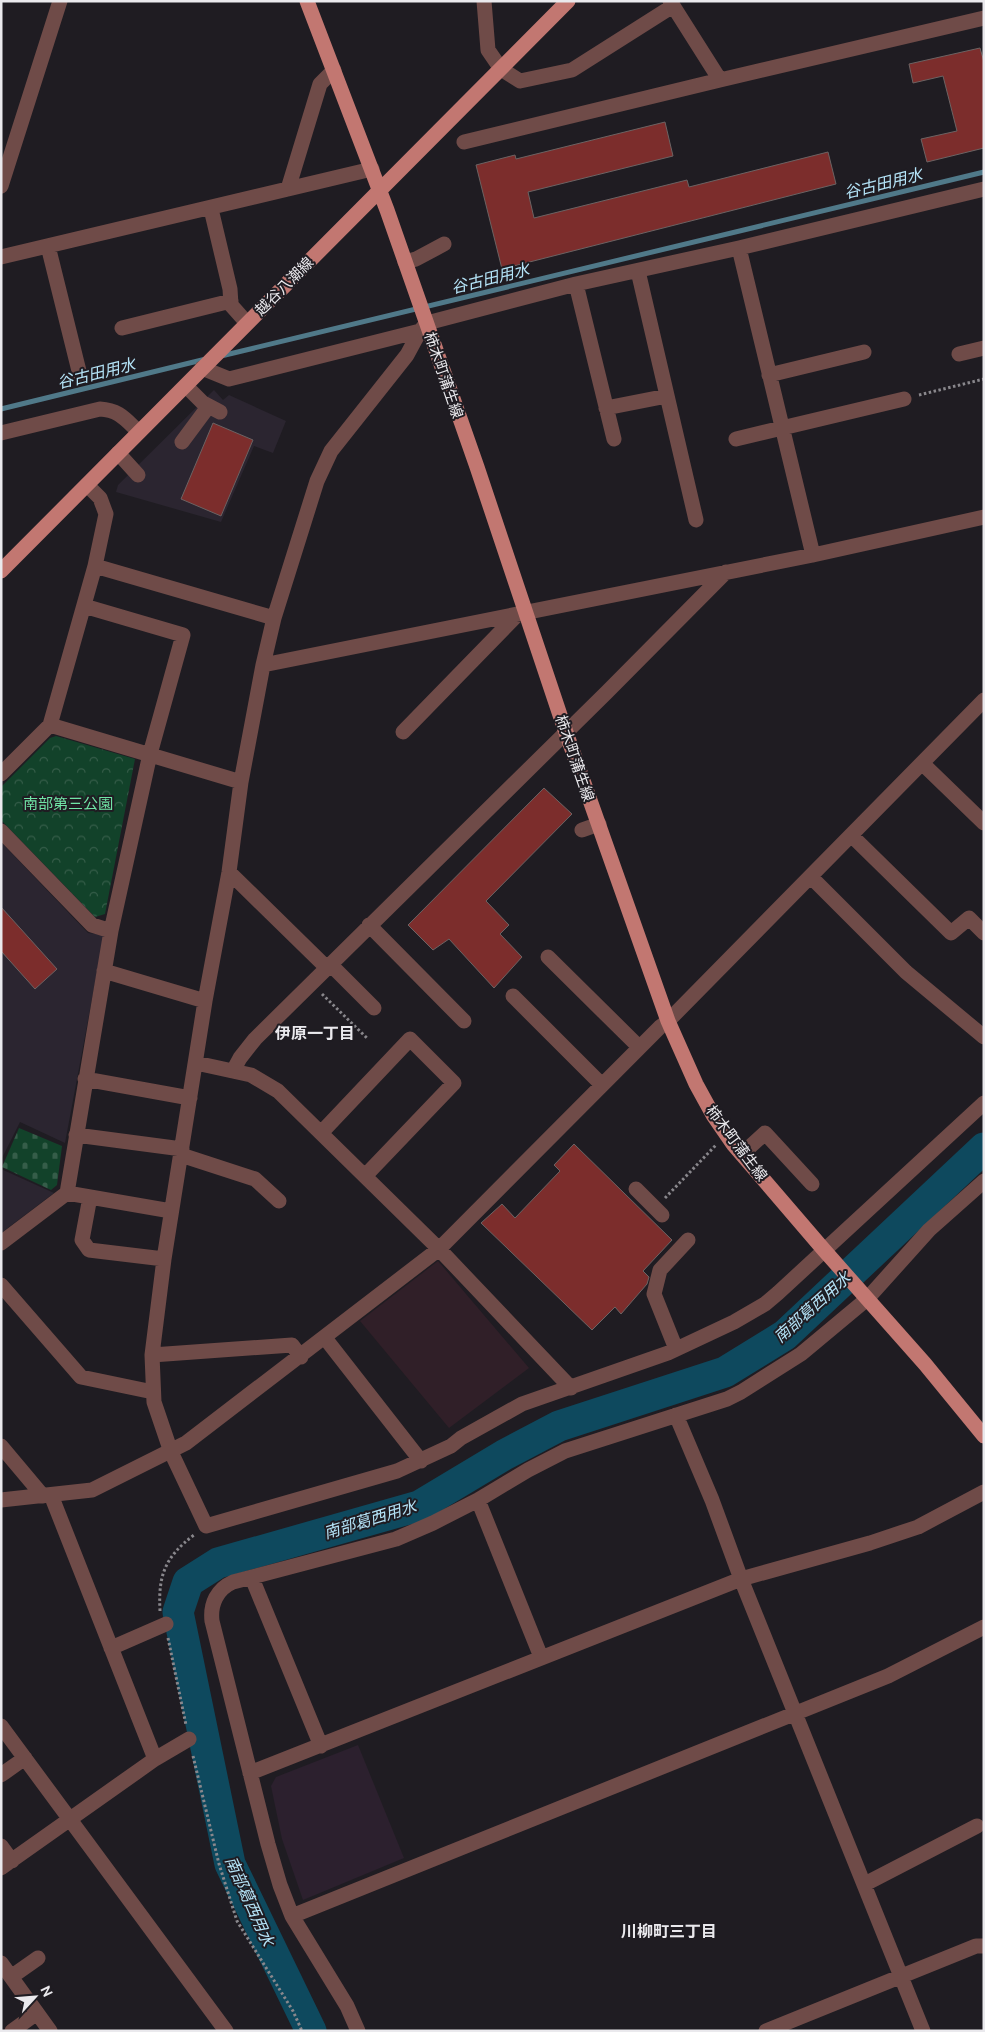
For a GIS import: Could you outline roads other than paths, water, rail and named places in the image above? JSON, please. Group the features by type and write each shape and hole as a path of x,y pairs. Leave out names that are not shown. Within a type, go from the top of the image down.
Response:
{"main road":[{"name":"柿木町蒲生線","path":"307,1 372,169 405,262 423,327 522,613 668,1021 696,1084 712,1116 742,1154 826,1253 925,1364 984,1436"},
{"name":"越谷八潮線","path":"1,571 568,1"}],"street":[{"path":"1,186 60,1"},
{"path":"484,1 488,50 501,69 520,82 572,70 671,4 720,80"},
{"path":"464,142 984,18"},
{"path":"288,190 320,84 334,70"},
{"path":"1,258 372,169"},
{"path":"202,368 229,379 576,284 739,248 984,189"},
{"path":"211,208 232,305 247,323"},
{"path":"405,262 416,259 444,244"},
{"path":"48,246 80,375"},
{"path":"739,248 813,555"},
{"path":"638,271 696,520"},
{"path":"576,284 614,439"},
{"path":"122,328 231,301"},
{"path":"423,327 407,355 331,451 317,481 274,618 263,665 241,782 229,872 205,1001 164,1259 152,1355 153,1392 171,1452 206,1526 397,1471 451,1446 461,1438 522,1404 676,1350 734,1322 765,1304 826,1253 984,1103"},
{"path":"959,354 984,348"},
{"path":"769,375 864,352"},
{"path":"182,442 214,409 186,386"},
{"path":"606,408 667,396"},
{"path":"736,439 904,399"},
{"path":"1,433 100,409 112,410 121,415 139,432"},
{"path":"118,453 138,475"},
{"path":"1,774 14,757 50,725 95,566 106,514 100,498 87,485"},
{"path":"263,665 813,555 984,517"},
{"path":"95,566 274,618"},
{"path":"233,1071 240,1058 255,1039 328,965 566,733 726,572"},
{"path":"1,1243 67,1193 111,931 150,754 183,635 84,606"},
{"path":"402,732 522,613"},
{"path":"1,1500 92,1490 171,1452 186,1443 301,1357 439,1249 484,1198 535,1145 602,1085 639,1047 668,1021 922,763 982,706"},
{"path":"50,725 241,782"},
{"path":"922,763 984,822"},
{"path":"582,830 599,824"},
{"path":"1,831 92,925 111,931"},
{"path":"851,835 952,933 969,918 984,933"},
{"path":"229,872 374,1008"},
{"path":"811,877 906,972 984,1037"},
{"path":"369,925 464,1021"},
{"path":"548,957 639,1047"},
{"path":"104,971 205,1001"},
{"path":"512,996 602,1085"},
{"path":"320,1133 410,1039 454,1083 365,1176"},
{"path":"196,1064 251,1075 278,1091 439,1249 571,1388"},
{"path":"86,1079 190,1098"},
{"path":"742,1154 765,1133 812,1184"},
{"path":"76,1135 182,1152 256,1179 279,1201"},
{"path":"358,2031 347,2006 292,1916 275,1868 211,1610 216,1597 226,1585 396,1538 434,1523 565,1451 727,1399 741,1392 801,1354 929,1230 984,1181"},
{"path":"636,1189 661,1208"},
{"path":"67,1193 172,1211"},
{"path":"90,1197 82,1240 89,1250 164,1259"},
{"path":"676,1350 654,1294 660,1270 688,1240"},
{"path":"1,1285 81,1377 153,1392"},
{"path":"325,1338 420,1461"},
{"path":"152,1355 292,1345 301,1357"},
{"path":"676,1415 712,1500 741,1579 923,2031"},
{"path":"1,1446 47,1496 112,1648 155,1759"},
{"path":"250,1773 741,1579 870,1543 918,1527 984,1492"},
{"path":"478,1500 541,1657"},
{"path":"252,1578 321,1746"},
{"path":"112,1648 166,1624"},
{"path":"292,1916 888,1676 984,1627"},
{"path":"1,1726 226,2031"},
{"path":"1,1846 7,1865 155,1759 189,1740"},
{"path":"1,1775 24,1758"},
{"path":"865,1884 977,1826"},
{"path":"766,2031 976,1946 984,1946"},
{"path":"11,1977 38,1958"},
{"path":"1,1963 50,2031"},
{"path":"12,2031 37,2013"}],"waterway":[{"name":"谷古田用水","path":"221,356 984,172"},
{"name":"谷古田用水","path":"1,409 206,359"},
{"name":"南部葛西用水","path":"311,2031 230,1864 178,1612 188,1582 218,1563 419,1506 504,1455 559,1426 725,1372 785,1335 984,1148"}],"district":[{"name":"伊原一丁目","path":"315,1033"},
{"name":"川柳町三丁目","path":"669,1931"}],"park label":[{"name":"南部第三公園","path":"68,803"}]}
